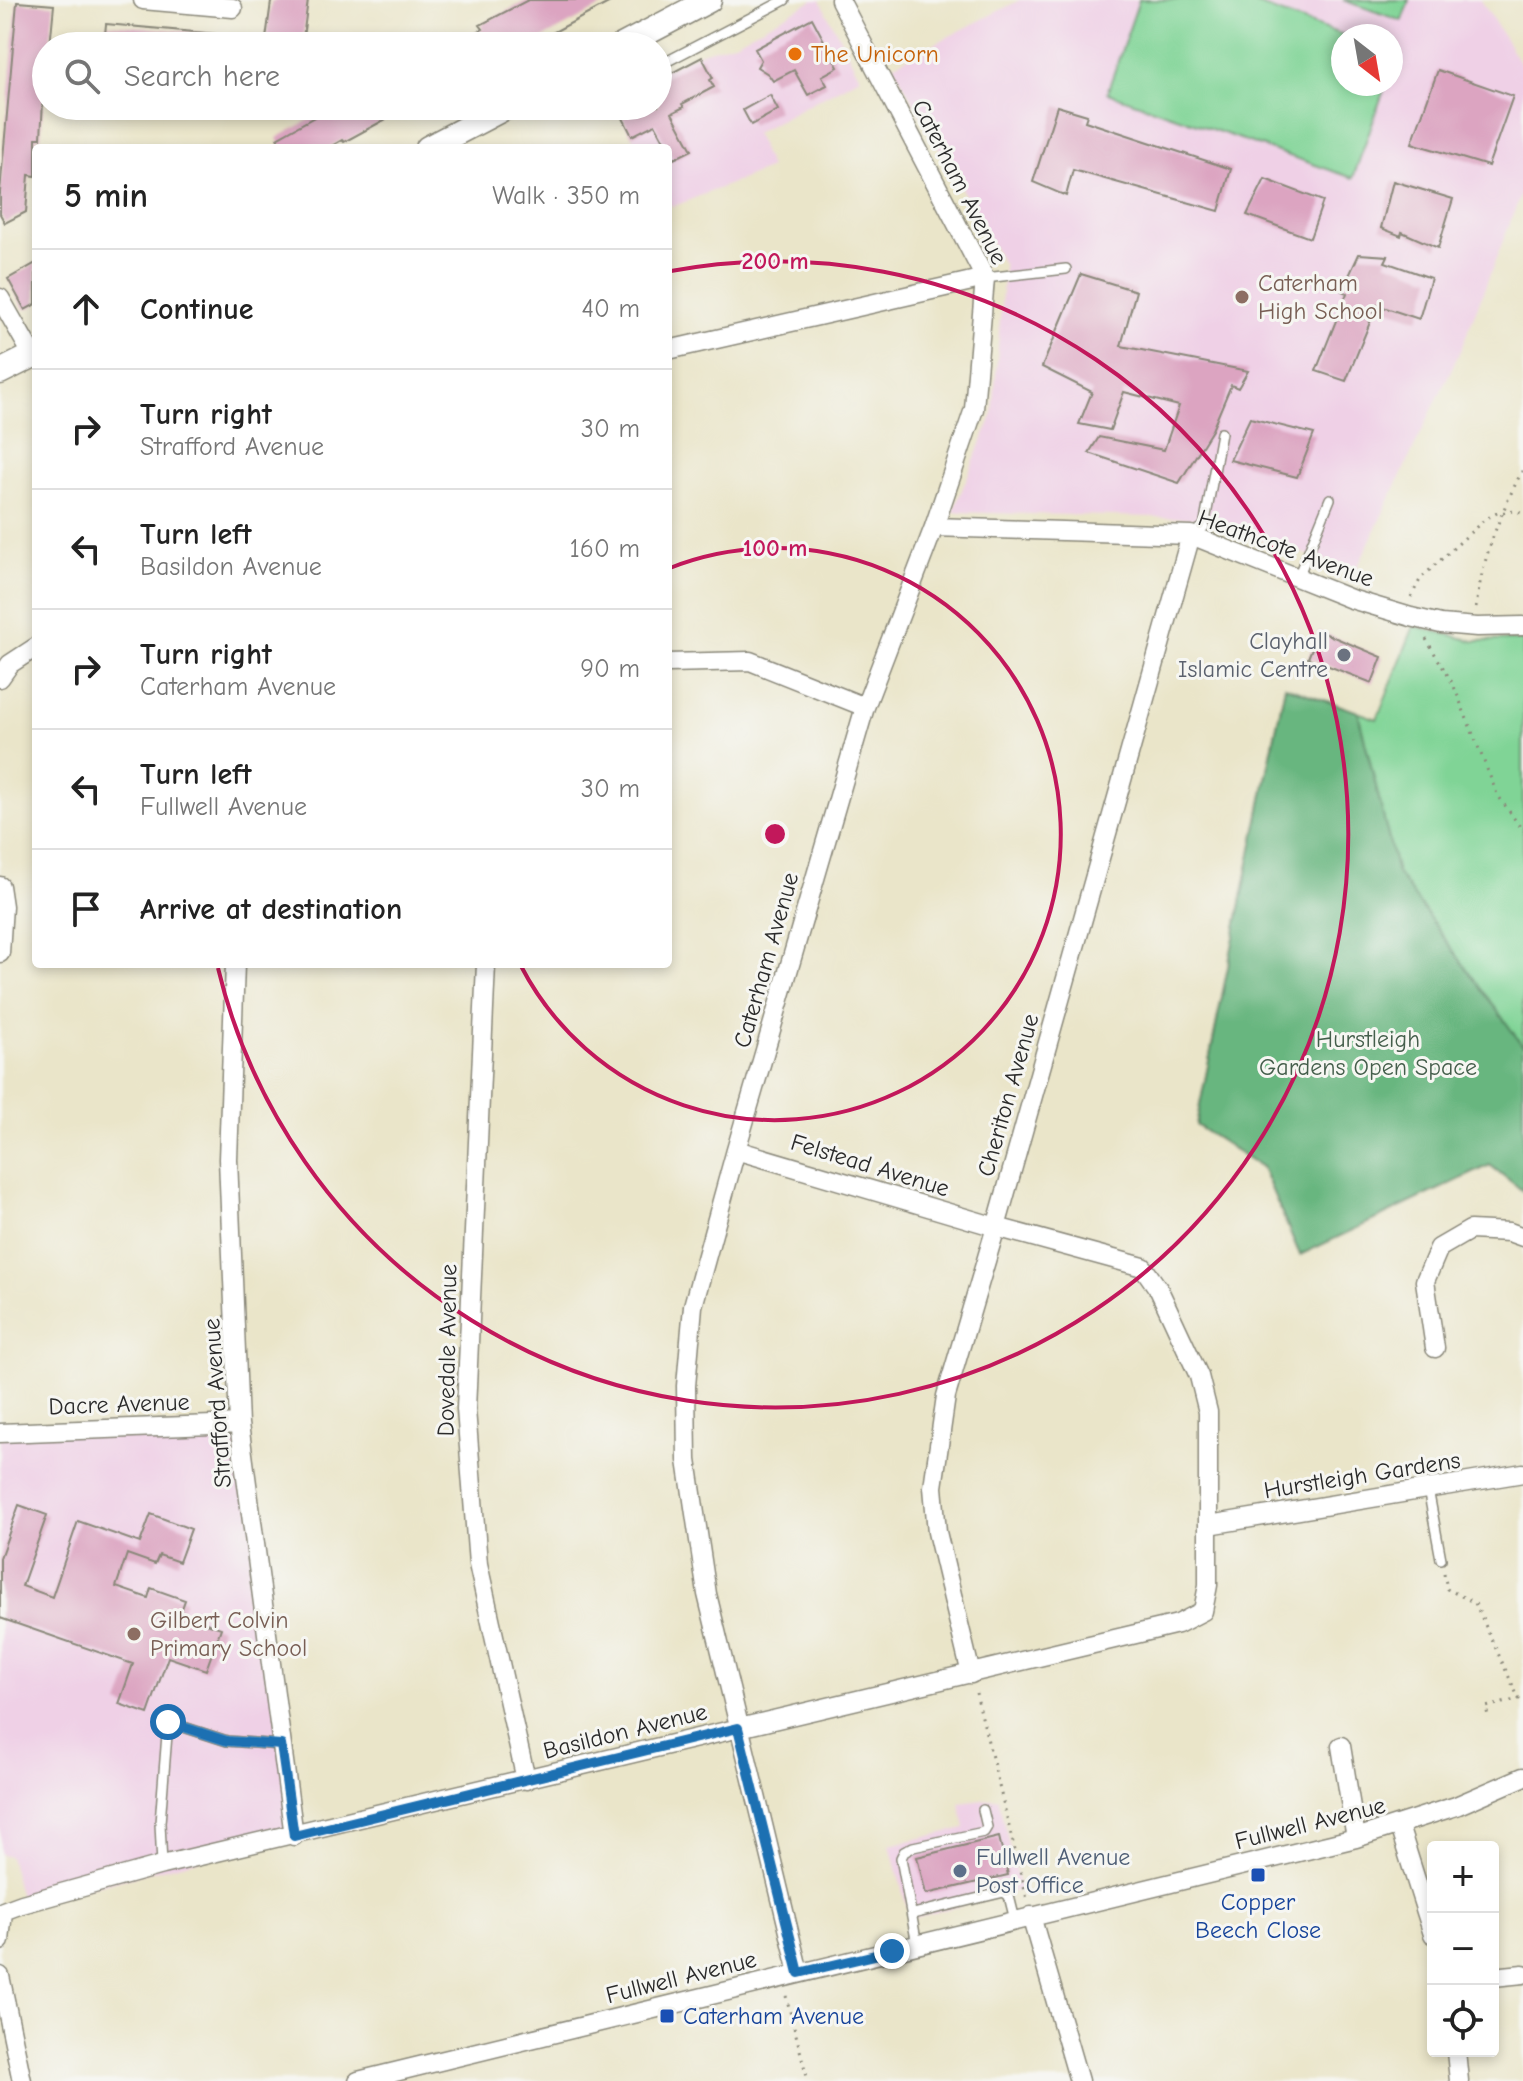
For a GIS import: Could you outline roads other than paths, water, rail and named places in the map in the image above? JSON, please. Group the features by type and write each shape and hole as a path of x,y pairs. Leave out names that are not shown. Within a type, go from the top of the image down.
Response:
{"street":[{"path":"143,0 233,8"},
{"path":"643,32 683,6 709,0"},
{"name":"Caterham Avenue","path":"790,1975 705,1579 687,1460 686,1386 693,1306 865,707 934,527 974,409 985,278 840,0"},
{"path":"436,144 481,120"},
{"path":"672,349 985,278"},
{"path":"0,298 32,352"},
{"path":"0,372 32,356"},
{"name":"Heathcote Avenue","path":"934,527 1191,535 1298,578 1411,617 1441,624 1477,627 1523,626"},
{"name":"Cheriton Avenue","path":"971,1674 937,1532 933,1487 946,1396 1191,535"},
{"path":"0,678 10,664 32,650"},
{"path":"672,663 750,661 865,707"},
{"path":"0,886 3,906 0,953"},
{"name":"Strafford Avenue","path":"235,968 228,1159 239,1424 294,1836"},
{"name":"Dovedale Avenue","path":"486,968 466,1409 478,1564 526,1780"},
{"name":"Felstead Avenue","path":"736,1150 1143,1267 1159,1290 1199,1376 1208,1412 1209,1525"},
{"path":"1435,1348 1425,1281 1439,1248 1470,1230 1509,1232 1523,1237"},
{"name":"Dacre Avenue","path":"0,1433 239,1424"},
{"name":"Hurstleigh Gardens","path":"1209,1525 1523,1473"},
{"name":"Basildon Avenue","path":"0,1941 3,1911 162,1865 1178,1624 1203,1611 1208,1585 1209,1525"},
{"path":"1341,1746 1356,1838"},
{"name":"Fullwell Avenue","path":"358,2081 1356,1838 1456,1806 1523,1777"},
{"path":"1399,1826 1427,1915"},
{"path":"1023,1918 1079,2081"},
{"path":"1499,1976 1523,1974"},
{"path":"0,1976 22,2081"},
{"path":"1457,2057 1459,2081"}],"lane":[{"path":"672,59 785,0"},
{"path":"985,278 1066,269"},
{"path":"1191,535 1204,527 1221,433"},
{"path":"1298,578 1330,499"},
{"path":"1428,1489 1441,1559"},
{"path":"162,1865 160,1823 168,1722 227,1741 281,1745"},
{"path":"917,1945 901,1858 913,1847 984,1832 987,1827 983,1810"},
{"path":"913,1914 1004,1892 1023,1918"}],"place":[{"name":"The Unicorn","path":"795,54"},
{"name":"Caterham High School","path":"1242,297"},
{"name":"Clayhall Islamic Centre","path":"1344,655"},
{"name":"Gilbert Colvin Primary School","path":"134,1634"},
{"name":"Fullwell Avenue Post Office","path":"960,1871"},
{"name":"Copper Beech Close","path":"1258,1875"},
{"name":"Caterham Avenue","path":"667,2016"}],"park label":[{"name":"Hurstleigh Gardens Open Space","path":"1368,1053"}]}
